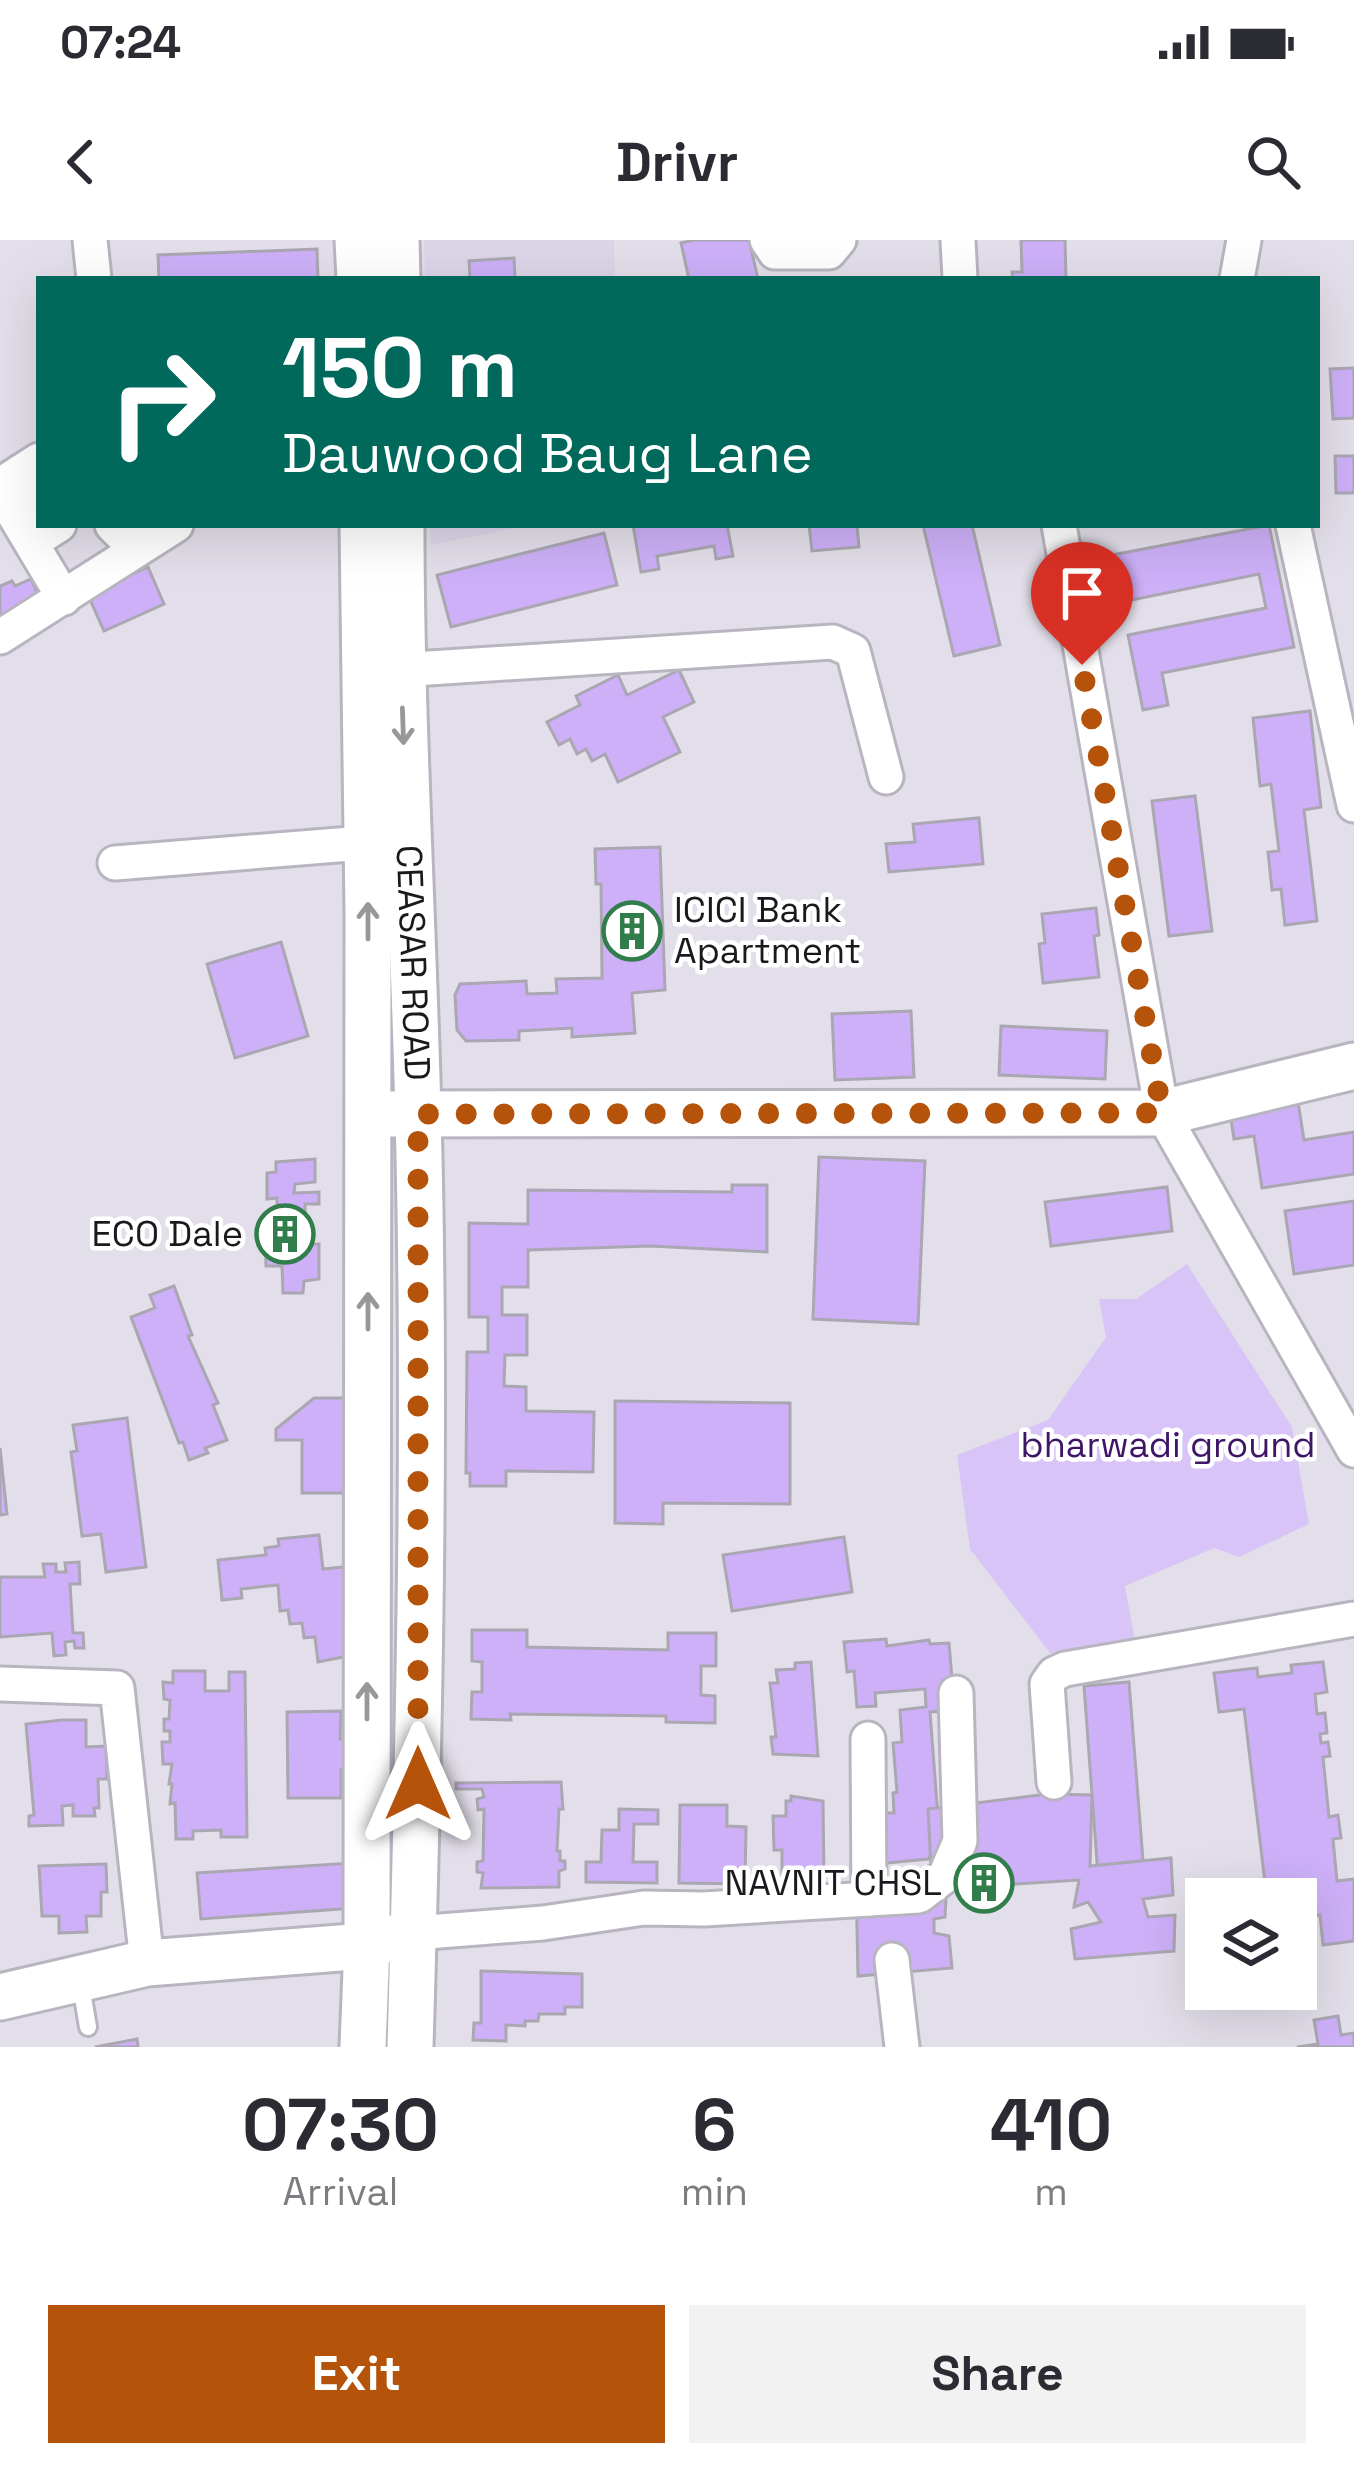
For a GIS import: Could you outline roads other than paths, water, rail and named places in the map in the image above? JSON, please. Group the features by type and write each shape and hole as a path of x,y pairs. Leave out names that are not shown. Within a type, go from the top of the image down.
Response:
{"main road":[{"path":"358,240 360,276"},
{"path":"396,240 397,276"},
{"name":"CEASAR ROAD","path":"363,528 383,671 387,841 418,1114 421,1383 410,2047"},
{"name":"CEASAR ROAD","path":"383,671 400,528"},
{"name":"CEASAR ROAD","path":"362,2047 367,1945 368,1113 387,841"},
{"path":"368,1113 1162,1113 1354,1066"},
{"path":"0,1997 147,1963 367,1945 413,1933"}],"street":[{"path":"90,240 94,276"},
{"path":"767,276 762,248 768,241 775,252 830,252 839,240"},
{"path":"958,240 960,276"},
{"path":"1238,276 1244,240"},
{"path":"15,477 36,508"},
{"path":"48,528 64,598"},
{"path":"0,637 171,528"},
{"path":"1056,528 1162,1113 1354,1450"},
{"path":"1295,528 1354,805"},
{"path":"383,671 833,642 853,651 886,777"},
{"path":"115,863 387,841"},
{"path":"1054,1782 1048,1684 1054,1674 1354,1619"},
{"path":"0,1684 117,1688 147,1963"},
{"path":"413,1933 543,1923 644,1908 704,1909 919,1896 945,1876 960,1841 956,1694"},
{"path":"868,1739 869,1899"},
{"path":"892,1960 902,2047"}],"lane":[{"path":"80,1979 88,2027"}],"place":[{"name":"ICICI Bank Apartment","path":"632,931"},
{"name":"ECO Dale","path":"285,1234"},
{"name":"NAVNIT CHSL","path":"984,1883"}],"park label":[{"name":"bharwadi ground","path":"1168,1445"}]}
